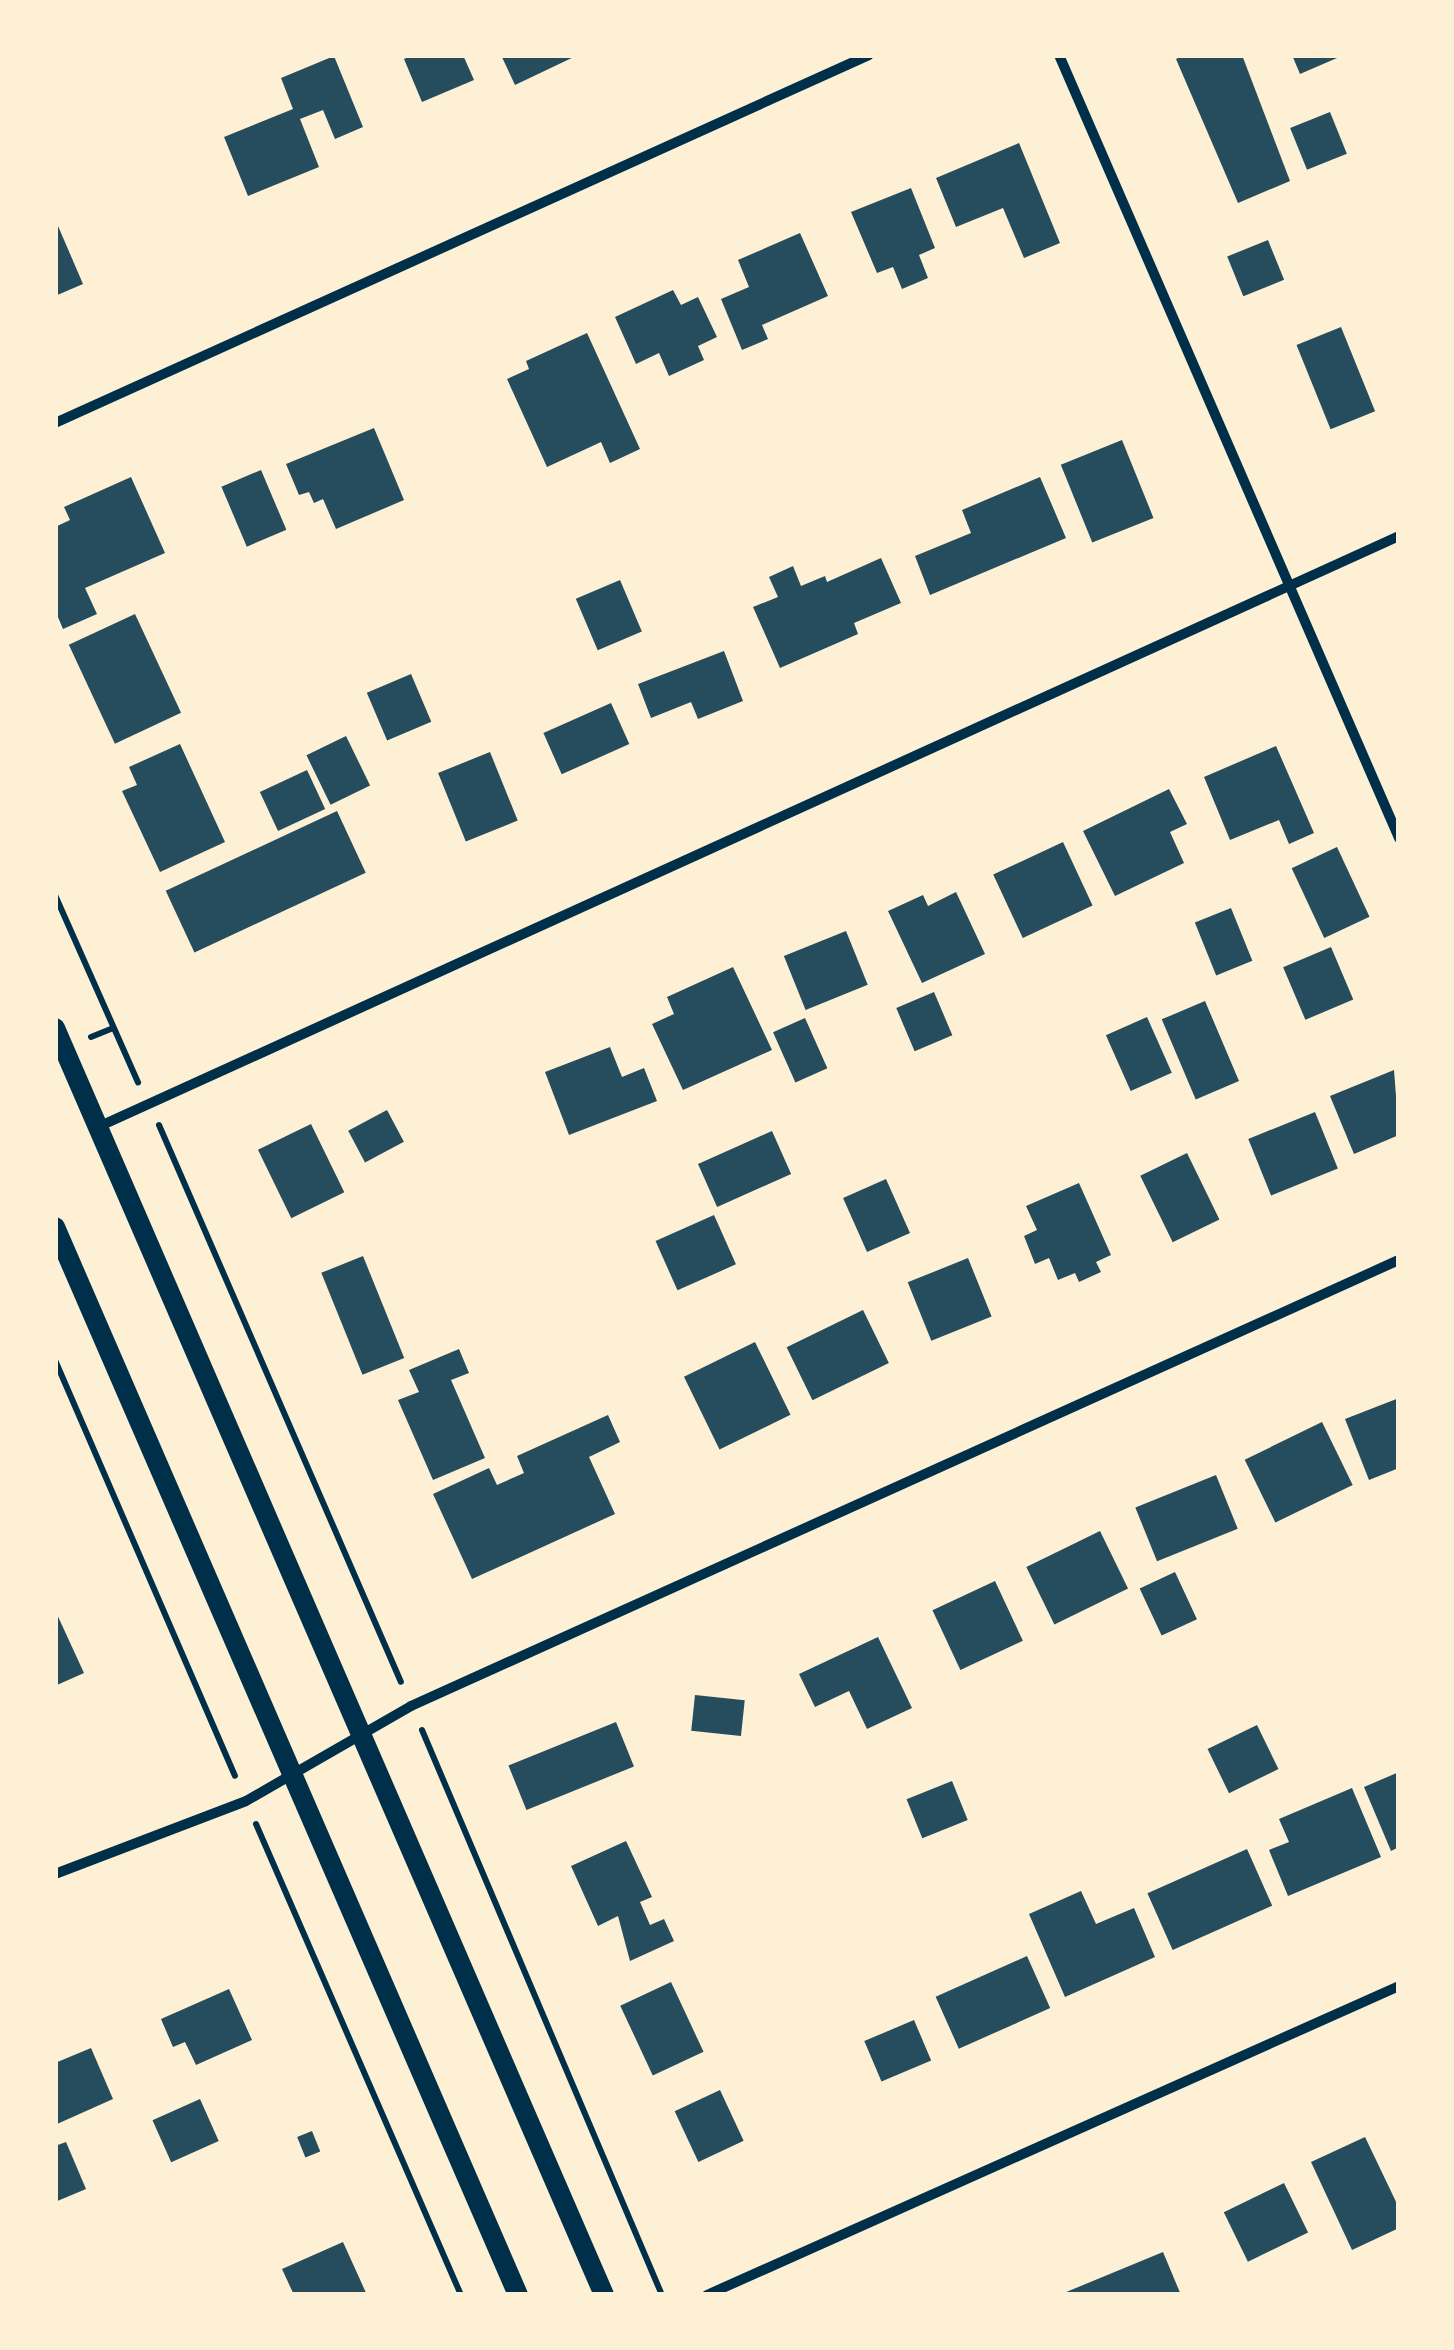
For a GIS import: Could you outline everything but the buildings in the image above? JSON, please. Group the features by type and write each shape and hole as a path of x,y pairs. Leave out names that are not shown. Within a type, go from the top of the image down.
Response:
{"main road":[{"path":"55,1028 604,2295"},
{"path":"55,1227 518,2295"}],"street":[{"path":"55,423 869,55"},
{"path":"1058,55 1399,838"},
{"path":"98,1127 1399,536"},
{"path":"55,1874 246,1801 411,1706 1399,1260"},
{"path":"707,2295 1399,1986"}],"path":[{"path":"55,895 150,1104"}]}
